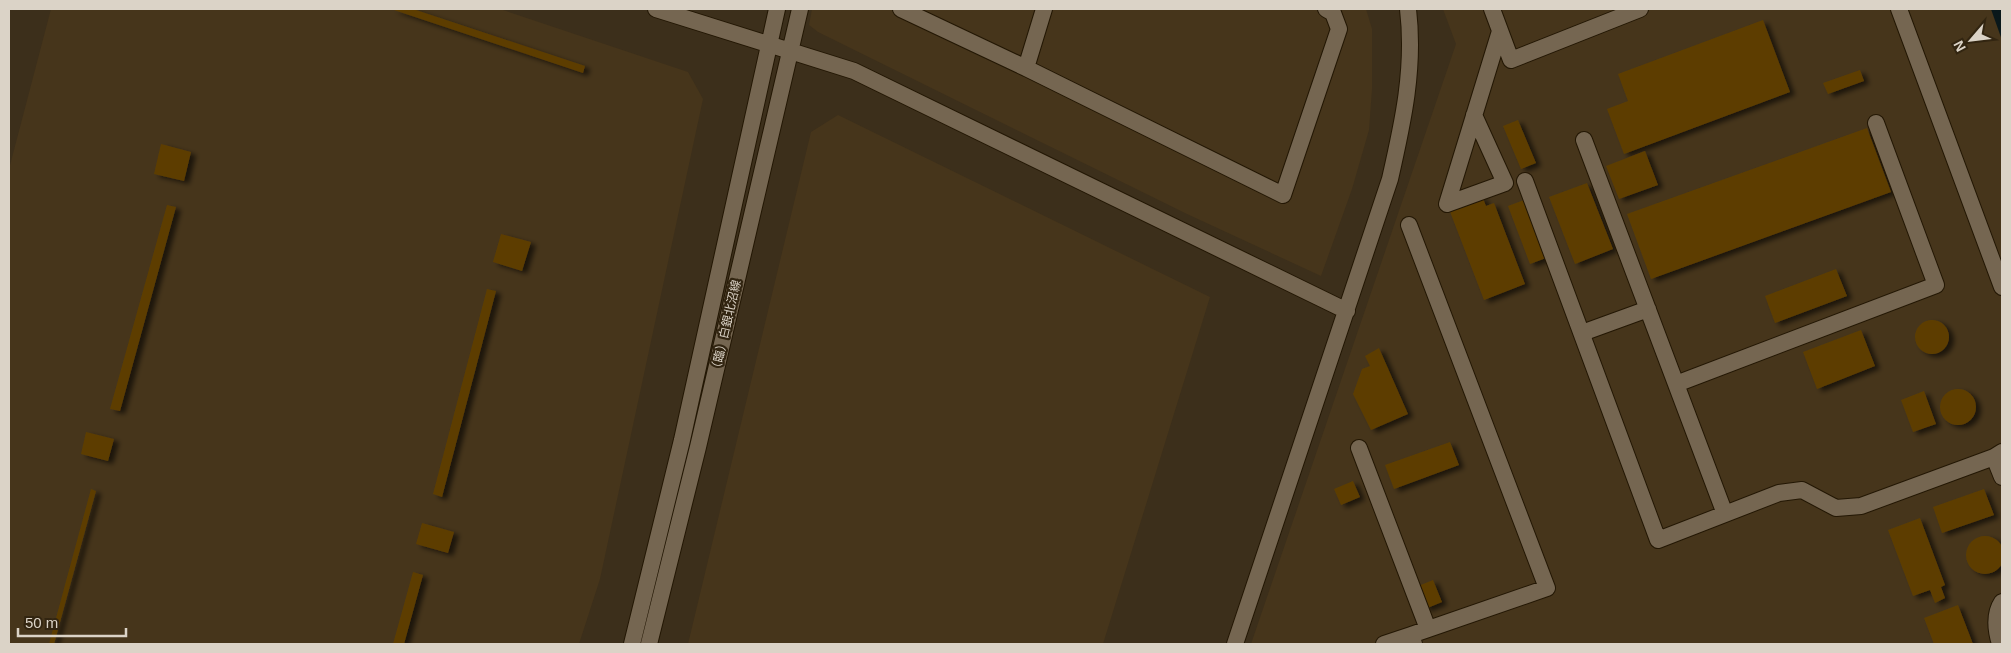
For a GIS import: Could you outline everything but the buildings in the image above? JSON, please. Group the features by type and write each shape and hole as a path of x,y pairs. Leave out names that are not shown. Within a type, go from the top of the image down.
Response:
{"street":[{"path":"656,9 854,71 1347,312"},
{"name":"（臨）白銀北沼線","path":"632,644 682,440 777,9"},
{"name":"（臨）白銀北沼線","path":"649,644 698,447 800,9"},
{"path":"901,9 1026,68 1283,195 1339,29 1333,12 1326,9"},
{"path":"1026,68 1044,9"},
{"path":"1235,644 1390,179 1405,110 1411,39 1408,9"},
{"path":"1492,9 1511,60 1640,9"},
{"path":"1899,9 2002,287"},
{"path":"1474,115 1505,183 1447,204 1453,186 1474,115 1500,31"},
{"path":"1676,384 1936,285 1876,123"},
{"path":"1584,140 1725,514"},
{"path":"1525,181 1658,540 1779,493 1802,490 1836,508 1861,506 1998,454 2002,477"},
{"path":"1384,644 1413,640 1428,629 1547,588 1409,225"},
{"path":"1582,333 1648,310"},
{"path":"1359,448 1428,629"},
{"path":"2000,644 1996,631 1999,607 2002,602"}],"shaded area":[{"path":"51,9 500,9 688,72 703,99 600,579 579,644 9,644 9,169"},
{"path":"812,9 1366,9 1372,29 1372,89 1369,130 1352,189 1321,276 1187,214 818,32 809,25"},
{"path":"1443,9 1991,9 2002,40 2002,644 1251,644 1456,44"},
{"path":"1991,9 2002,9 2002,40"},
{"path":"838,115 1210,297 1103,644 688,644 811,132"}]}
